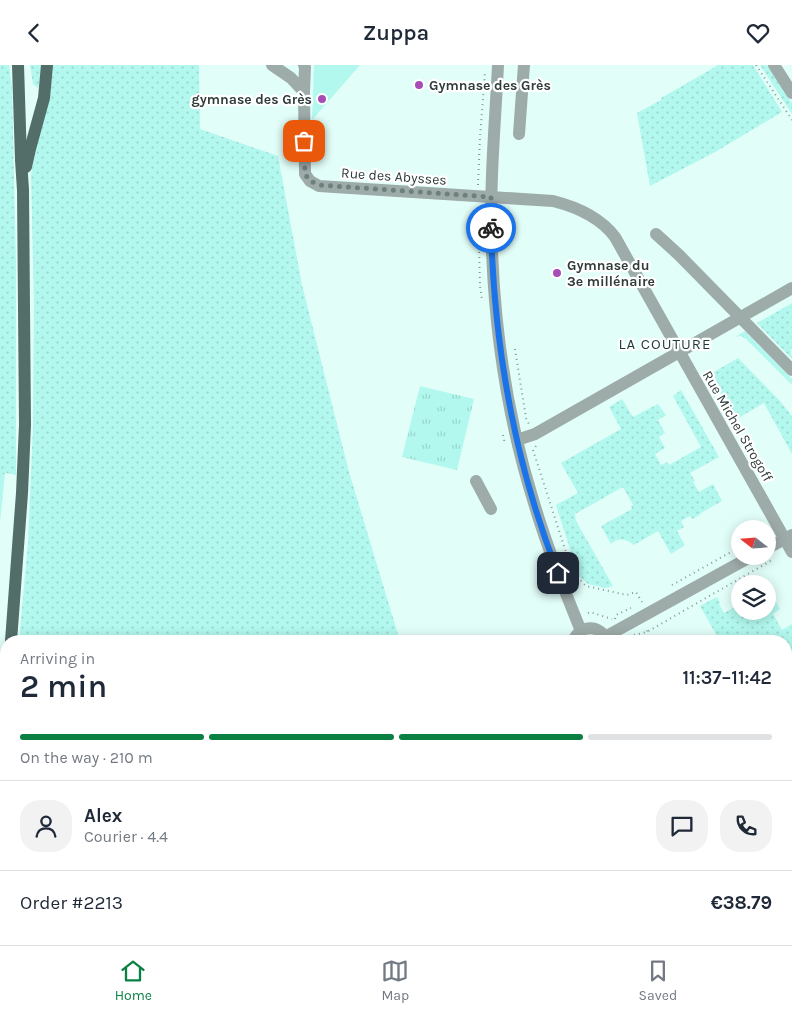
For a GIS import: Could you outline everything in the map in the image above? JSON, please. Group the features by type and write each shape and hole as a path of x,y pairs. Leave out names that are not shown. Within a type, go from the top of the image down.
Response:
{"main road":[{"path":"11,635 25,425 23,190 18,65"},
{"path":"23,190 28,156 44,98 47,65"}],"street":[{"path":"272,65 291,78 304,92"},
{"path":"498,65 491,197 492,251 495,298 504,368 517,440 533,501 546,542 581,631"},
{"path":"519,134 524,65"},
{"path":"774,65 792,93"},
{"name":"Rue des Abysses","path":"304,66 305,174 310,181 319,185 491,197"},
{"name":"Rue Michel Strogoff","path":"491,197 564,203 592,216 615,237 679,352 788,537 792,552"},
{"path":"656,234 792,370"},
{"path":"517,440 535,433 792,288"},
{"path":"476,481 491,509"},
{"path":"776,548 788,537"},
{"path":"609,635 618,624 648,613 736,565"},
{"path":"577,635 581,631 595,629 603,635"}],"path":[{"path":"756,65 792,120"},
{"path":"515,349 526,418 540,442 533,450 572,571 586,585 627,595 636,592 651,621 646,635"},
{"path":"667,588 731,552"},
{"path":"633,607 616,615 618,624 626,635 638,635 647,632 752,565"}],"green space":[{"path":"0,65 9,65 12,87 16,262 16,475 0,472"},
{"path":"30,65 41,65 41,79 38,88 33,84"},
{"path":"52,65 199,65 200,129 278,156 302,285 349,472 398,635 20,635 28,542 33,427 34,304 31,175"},
{"name":"gymnase des Grès","path":"314,65 360,65 312,120"},
{"path":"718,65 753,65 782,112 717,151 650,186 637,113"},
{"path":"760,65 767,65 792,103 792,114"},
{"path":"792,303 791,350 792,359 757,323"},
{"path":"745,331 792,379 792,385 746,339 741,336 735,337"},
{"path":"738,358 792,416 792,454 764,403 735,420 708,372 713,370 714,372"},
{"path":"420,386 474,399 457,470 402,457"},
{"path":"681,390 719,457 690,473 695,481 693,482 699,492 713,484 722,501 693,519 690,516 681,521 684,527 677,531 685,545 671,554 658,531 634,545 629,541 623,540 617,540 611,544 601,526 632,509 631,506 633,505 623,487 575,514 576,521 613,586 606,588 588,584 578,575 556,505 578,493 561,463 621,429 609,407 622,399 633,417 658,404 666,415 658,420 665,433 659,437 665,448 655,454 661,465 667,462 669,465 701,447 673,396"},
{"path":"0,472 5,473 0,522"},
{"path":"717,597 724,613 731,609 731,620 776,619 782,630 792,624 792,635 716,635 700,606"},
{"path":"776,602 780,609 776,612"}],"way so far":[{"path":"304,141 305,174 310,181 319,185 491,197 491,228"}],"place":[{"name":"Gymnase des Grès","path":"419,85"},
{"name":"gymnase des Grès","path":"322,99"},
{"name":"Gymnase du 3e millénaire","path":"557,273"}],"district":[{"name":"LA COUTURE","path":"665,344"}],"route":[{"path":"491,228 495,298 500,342 515,431 533,501 558,573"}]}
